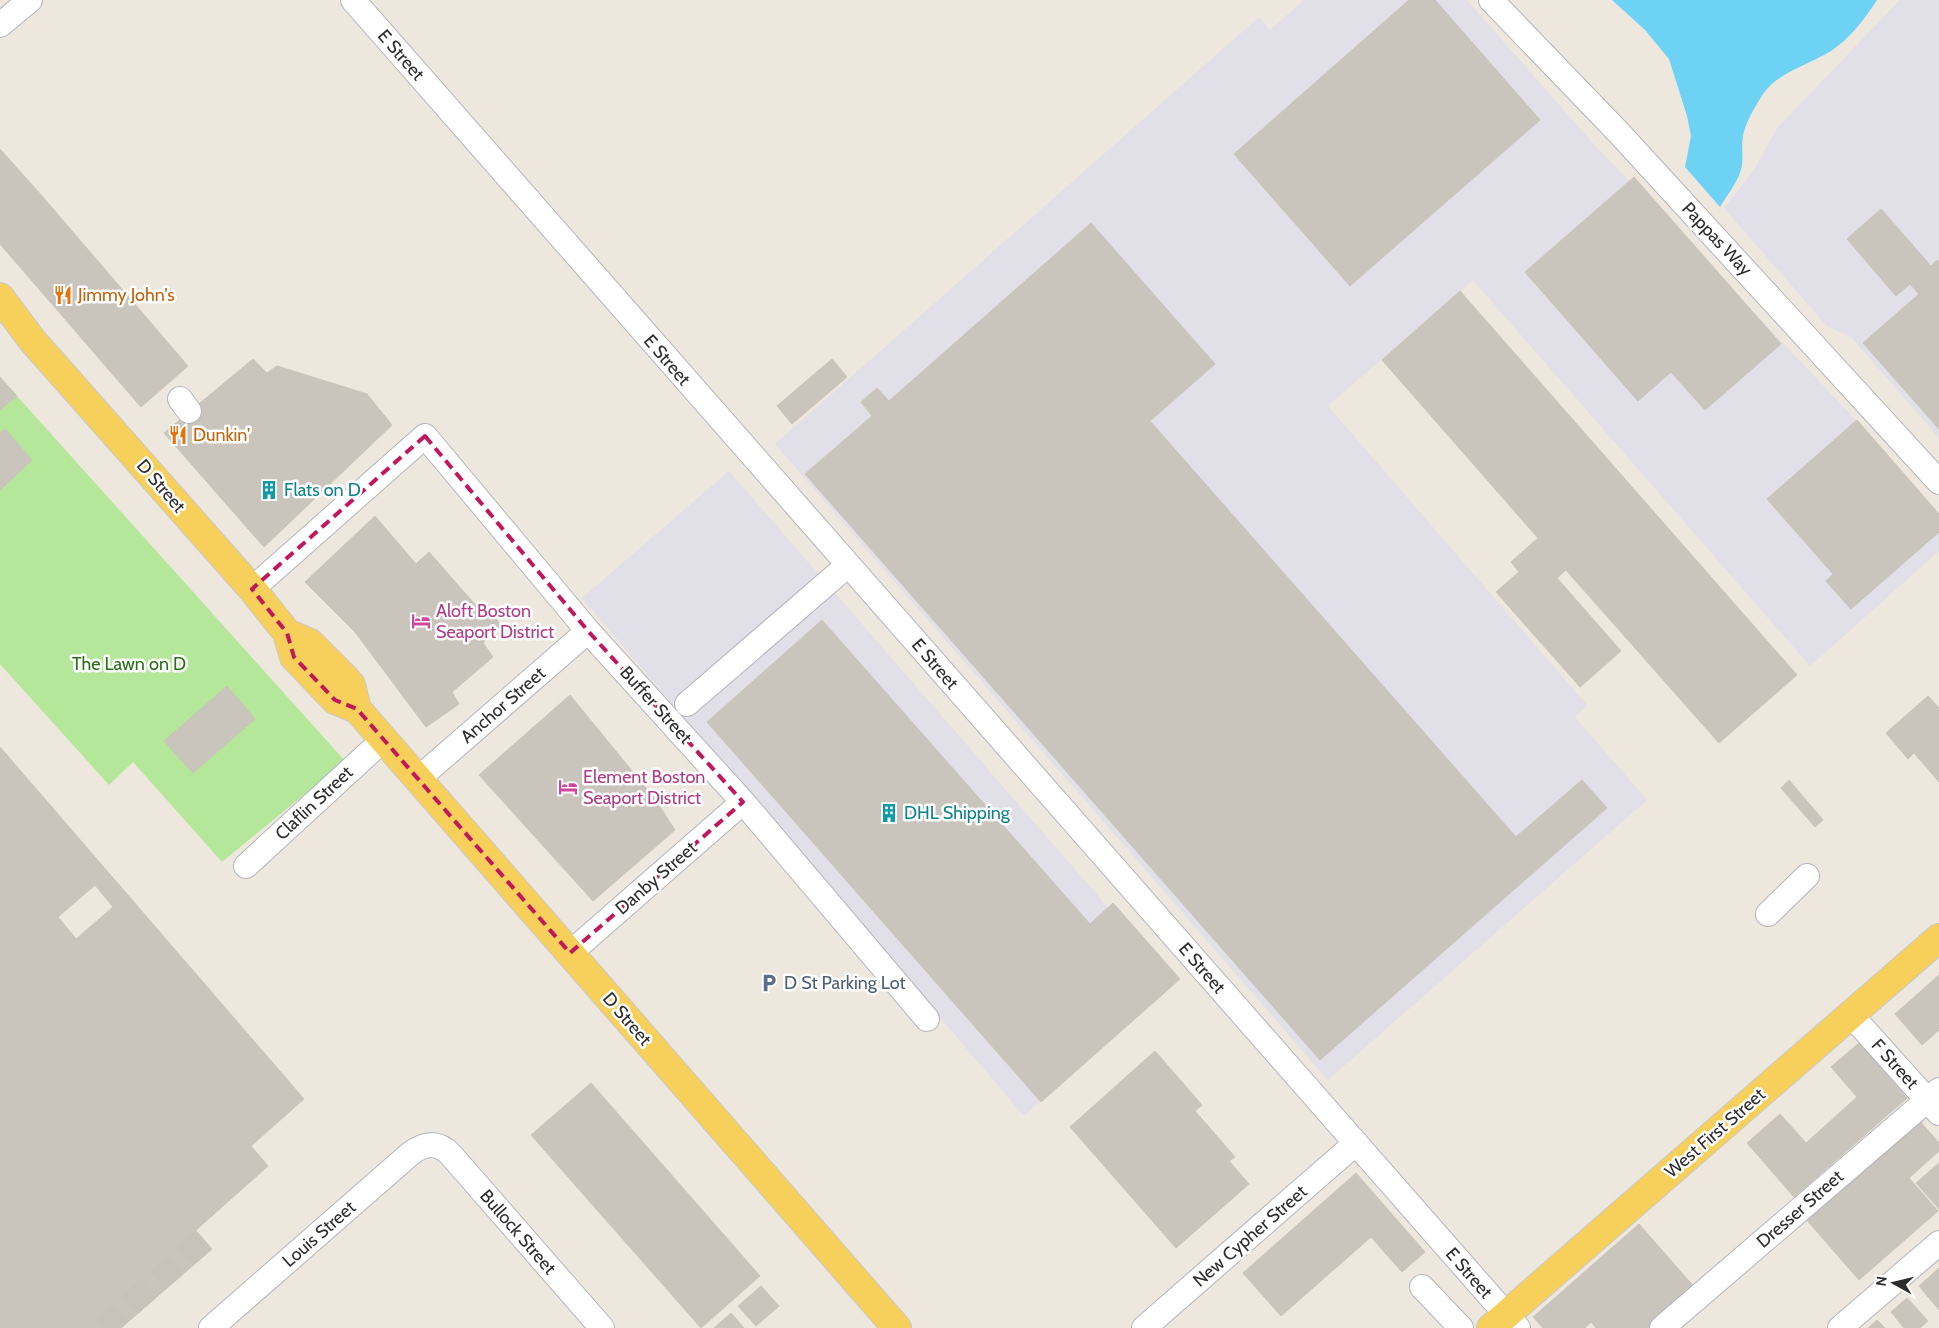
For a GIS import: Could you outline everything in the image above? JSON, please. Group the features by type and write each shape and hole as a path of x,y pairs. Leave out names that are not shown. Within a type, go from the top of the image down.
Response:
{"main road":[{"name":"D Street","path":"0,297 32,340 252,590 287,633 310,643 345,678 351,685 357,710 897,1328"},
{"name":"D Street","path":"0,313 32,340"},
{"name":"West First Street","path":"1505,1324 1939,938"}],"street":[{"path":"0,26 30,0"},
{"name":"E Street","path":"353,0 1356,1143 1505,1324"},
{"name":"Pappas Way","path":"1491,0 1620,134 1939,482"},
{"name":"Buffer Street","path":"252,590 425,436 588,630 743,802 927,1019"},
{"path":"687,704 848,565"},
{"name":"Anchor Street","path":"418,779 588,630"},
{"name":"Claflin Street","path":"246,866 384,740"},
{"name":"Danby Street","path":"570,953 743,802"},
{"path":"1768,914 1807,876"},
{"name":"F Street","path":"1851,1015 1935,1101"},
{"name":"Dresser Street","path":"1662,1328 1935,1101"},
{"name":"New Cypher Street","path":"1144,1328 1356,1143"},
{"name":"Louis Street","path":"211,1328 410,1154 420,1147 430,1144"},
{"name":"Bullock Street","path":"430,1144 448,1151 602,1328"},
{"path":"1840,1328 1939,1243"},
{"path":"1422,1287 1460,1328"}],"highlighted area":[{"path":"425,436 588,631 743,802 570,953 357,709 335,700 294,657 287,633 252,589"}],"shaded area":[{"path":"1304,0 1467,0 1590,140 1854,418 1939,516 1939,551 1810,666 1473,280 1328,406 1587,705 1575,717 1647,800 1328,1080 775,444 1259,17 1270,30"},
{"path":"1900,0 1939,0 1939,438 1852,338 1827,326 1724,208 1754,170 1777,128"},
{"path":"729,471 1172,981 1024,1116 582,598"}],"green space":[{"name":"The Lawn on D","path":"17,396 345,761 222,862 133,762 109,785 0,664 0,410"}],"water":[{"path":"1612,0 1877,0 1840,45 1783,76 1763,94 1751,114 1744,131 1741,170 1720,207 1685,167 1691,136 1687,116 1669,59 1645,30"}],"building":[{"path":"1409,0 1435,0 1540,120 1350,286 1234,154"},
{"path":"0,149 42,196 0,232"},
{"path":"1634,177 1781,344 1705,410 1671,372 1638,401 1525,272"},
{"path":"42,196 188,366 141,407 0,244 0,232"},
{"path":"1881,209 1931,266 1937,260 1939,262 1939,429 1863,343 1919,294 1910,284 1896,296 1847,239"},
{"path":"1091,223 1215,364 1150,421 1516,837 1582,780 1607,808 1320,1060 805,474 872,416 861,402 877,388 889,401"},
{"path":"1460,291 1797,675 1719,743 1566,570 1557,578 1621,651 1580,687 1496,592 1519,572 1511,562 1538,538 1382,360"},
{"name":"Flats on D","path":"253,359 267,373 277,366 367,394 392,425 264,547 164,433"},
{"path":"832,359 847,377 792,424 777,406"},
{"path":"0,377 17,396 0,410"},
{"path":"1857,420 1939,514 1939,532 1851,609 1826,581 1833,574 1767,499"},
{"path":"5,429 32,460 0,490 0,433"},
{"name":"Aloft Boston Seaport District","path":"375,516 416,564 429,552 486,617 492,613 501,626 483,643 493,657 452,692 459,704 426,727 355,632 305,582"},
{"name":"DHL Shipping","path":"822,620 1090,924 1113,903 1180,979 1041,1102 707,722"},
{"path":"227,686 255,719 193,773 164,741"},
{"name":"Element Boston Seaport District","path":"570,695 655,799 675,830 593,901 479,775"},
{"path":"1928,696 1939,708 1939,782 1914,753 1908,759 1886,733"},
{"path":"0,747 304,1099 251,1146 268,1166 196,1230 0,1004","holes":["95,885 113,907 76,939 58,917"]},
{"path":"1789,780 1823,820 1815,827 1781,788"},
{"path":"1939,975 1939,1030 1922,1045 1895,1014"},
{"path":"0,1004 212,1249 121,1328 0,1328"},
{"path":"1859,1043 1907,1098 1794,1197 1747,1143 1780,1114 1806,1143 1857,1097 1831,1067"},
{"path":"1155,1051 1202,1105 1195,1111 1235,1157 1229,1161 1249,1184 1176,1248 1070,1127"},
{"path":"591,1083 760,1276 701,1328 531,1135"},
{"path":"1918,1119 1939,1143 1939,1151 1909,1178 1884,1149"},
{"path":"1884,1149 1909,1178 1870,1212 1899,1245 1859,1280 1805,1218"},
{"path":"1939,1163 1939,1209 1916,1183"},
{"path":"1356,1173 1425,1252 1402,1272 1371,1237 1281,1316 1243,1273"},
{"path":"1909,1178 1938,1211 1899,1245 1870,1212"},
{"path":"1639,1224 1696,1289 1652,1328 1596,1328 1591,1322 1585,1328 1543,1328 1533,1317"},
{"path":"1939,1268 1939,1310 1919,1286"},
{"path":"761,1286 779,1306 756,1326 738,1306"},
{"path":"1907,1298 1928,1321 1920,1328 1904,1328 1891,1312"},
{"path":"731,1313 744,1328 714,1328"},
{"path":"1877,1320 1885,1328 1868,1328"}],"tunnel":[{"path":"103,1328 204,1240"}],"place":[{"name":"Jimmy John's","path":"63,295"},
{"name":"Dunkin'","path":"178,435"},
{"name":"Flats on D","path":"269,490"},
{"name":"Aloft Boston Seaport District","path":"421,621"},
{"name":"Element Boston Seaport District","path":"568,787"},
{"name":"DHL Shipping","path":"889,813"},
{"name":"D St Parking Lot","path":"769,983"}]}
